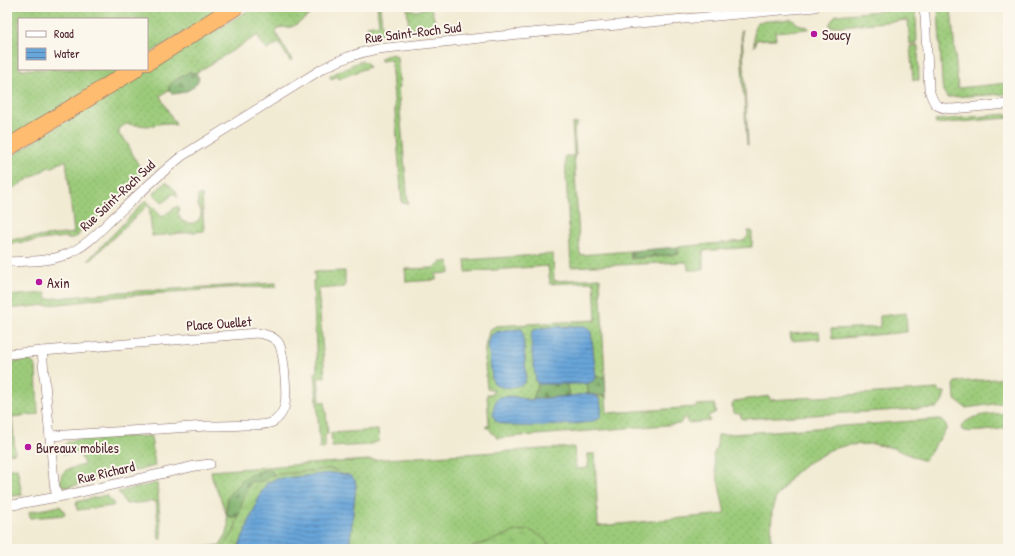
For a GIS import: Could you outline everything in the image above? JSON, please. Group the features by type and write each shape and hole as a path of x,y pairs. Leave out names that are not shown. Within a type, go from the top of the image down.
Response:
{"highway":[{"path":"148,61 235,7"},
{"path":"7,148 133,70"}],"street":[{"name":"Rue Saint-Roch Sud","path":"7,262 53,258 64,256 75,251 95,235 164,170 182,156 332,63 356,54 377,48 815,7"},
{"path":"923,7 926,16 929,89 936,105 944,109 952,109 1008,104"},
{"name":"Place Ouellet","path":"7,354 257,333 274,338 282,350 286,403 276,420 267,424 208,426 50,436"},
{"path":"42,351 55,489 58,497"},
{"name":"Rue Richard","path":"7,506 58,497 195,466 210,464"}],"green space":[{"path":"7,7 225,7 148,54 148,18 18,18 18,70 123,70 7,141"},
{"path":"254,7 318,7 293,26 278,28 276,33 292,60 290,61 279,43 267,50 259,39 258,35 196,73 189,72 169,86 169,90 160,96 176,125 164,123 148,126 126,124 119,129 119,135 126,141 143,174 120,197 79,233 78,236 70,239 67,239 67,237 7,244 7,240 74,233 66,160 51,168 49,167 7,192 7,159 85,109"},
{"path":"377,7 380,7 383,33 370,37 368,36 367,26 379,24"},
{"path":"428,7 432,10 436,28 409,30 407,9 417,11"},
{"path":"938,7 951,7 958,88 1008,83 1008,94 947,97 943,91 942,83"},
{"path":"909,8 915,12 916,15 917,44 910,44 908,20 830,27 830,23 836,15"},
{"path":"792,19 798,24 808,27 809,29 775,32 776,39 756,40 754,47 754,28 757,22"},
{"path":"742,30 748,145 743,92"},
{"path":"910,46 918,46 919,80 913,80"},
{"path":"394,54 397,57 400,87 398,87 408,203 402,203 391,60 381,61 381,58"},
{"path":"361,61 366,62 369,67 339,79 338,76 331,79 330,76"},
{"path":"189,72 196,73 199,78 195,85 181,93 173,94 169,90 169,86 175,80"},
{"path":"1008,114 1008,118 936,124 935,121 937,120"},
{"path":"578,123 574,130 576,155 574,156 572,124"},
{"path":"565,156 574,156 580,255 630,251 631,259 679,254 678,247 743,241 748,236 748,231 752,231 752,247 703,251 703,270 688,270 687,262 571,267"},
{"path":"166,182 176,191 178,198 174,193 163,203 154,194"},
{"path":"198,195 202,195 204,231 152,236 149,204 89,261 89,259 146,200 162,217 177,206 179,207 178,213 180,218 187,223 192,223 199,219 201,214 201,210 198,205"},
{"path":"678,247 679,254 631,259 630,251"},
{"path":"553,254 554,281 600,278 605,377 596,377 591,332 571,326 540,328 534,330 536,381 538,384 533,399 529,400 511,396 542,426 590,422 601,407 600,399 597,396 606,396 607,413 697,407 697,405 714,404 716,412 708,416 710,421 688,423 686,420 687,417 682,420 680,424 497,438 489,428 486,428 486,426 491,426 489,424 487,394 493,394 493,389 487,389 485,368 485,345 489,330 496,326 596,320 594,282 550,284 548,266 466,272 465,260","holes":["522,329 526,376 525,382 491,363 488,342 497,332"]},
{"path":"440,262 449,262 450,273 436,274 436,280 406,282 405,269 434,268"},
{"path":"345,271 345,287 318,289 325,377 318,378 320,402 325,402 328,434 325,435 325,448 320,448 315,372 317,371 313,281 315,280 314,272"},
{"path":"276,283 276,287 227,288 101,298 80,302 7,309 7,296 46,293 47,299 121,292"},
{"path":"906,313 907,332 832,339 831,329 880,327 880,316"},
{"path":"819,332 820,339 791,341 790,334"},
{"path":"29,360 36,367 38,414 12,417 15,453 7,454 7,363"},
{"path":"596,377 605,377 606,396 588,394 587,383 593,381"},
{"path":"1008,378 1008,402 966,408 955,400 954,383 956,382"},
{"path":"587,383 588,394 569,396 566,384"},
{"path":"538,384 566,384 569,396 533,399"},
{"path":"938,389 939,392 945,392 941,403 936,408 742,419 740,414 733,413 732,405 735,401 769,396 770,400"},
{"path":"1008,413 1008,428 971,432 962,430 961,427 966,422 976,417 989,414"},
{"path":"940,419 945,423 946,430 924,461 893,448 873,444 848,445 832,449 806,464 793,475 776,497 772,510 772,549 550,549 547,543 487,542 466,549 349,549 356,486 355,480 349,475 341,474 337,470 328,469 273,475 270,470 240,484 232,490 227,516 238,518 234,532 222,549 194,549 220,545 228,530 227,517 212,478 211,471 574,447 576,469 588,468 588,454 595,454 598,526 725,514 713,456 717,445 718,435"},
{"path":"378,430 379,441 368,445 332,447 331,433"},
{"path":"151,436 155,466 68,487 61,484 62,474 64,472 71,468 84,465 80,453 64,454 60,451 64,445 69,442 82,438"},
{"path":"17,468 22,495 7,497 7,469"},
{"path":"271,469 273,475 266,480 258,482 245,494 238,518 227,516 227,499 232,490 240,484 242,479 257,472"},
{"path":"328,469 337,470 341,474 332,473 275,479 267,483 261,493 238,549 222,549 234,532 245,494 251,481 263,481 273,475"},
{"path":"157,483 162,539 159,539 156,501 126,504 118,492"},
{"path":"106,495 114,504 113,506 77,510 76,502"},
{"path":"60,506 65,515 30,518 29,512"},
{"path":"529,530 542,537 550,549 466,549 513,532"}],"water":[{"path":"586,326 591,332 596,377 593,381 586,384 538,384 536,381 531,346 533,331 545,327"},
{"path":"522,329 526,376 525,382 512,387 497,386 492,379 488,342 490,336 505,330"},
{"path":"588,394 597,396 600,401 601,414 598,419 584,423 515,426 496,421 493,415 496,400 500,397 511,396 529,400"},
{"path":"332,473 349,475 355,480 356,486 349,549 238,549 261,493 267,483 275,479"}],"place":[{"name":"Soucy","path":"814,34"},
{"name":"Axin","path":"39,282"},
{"name":"Bureaux mobiles","path":"28,447"}]}
